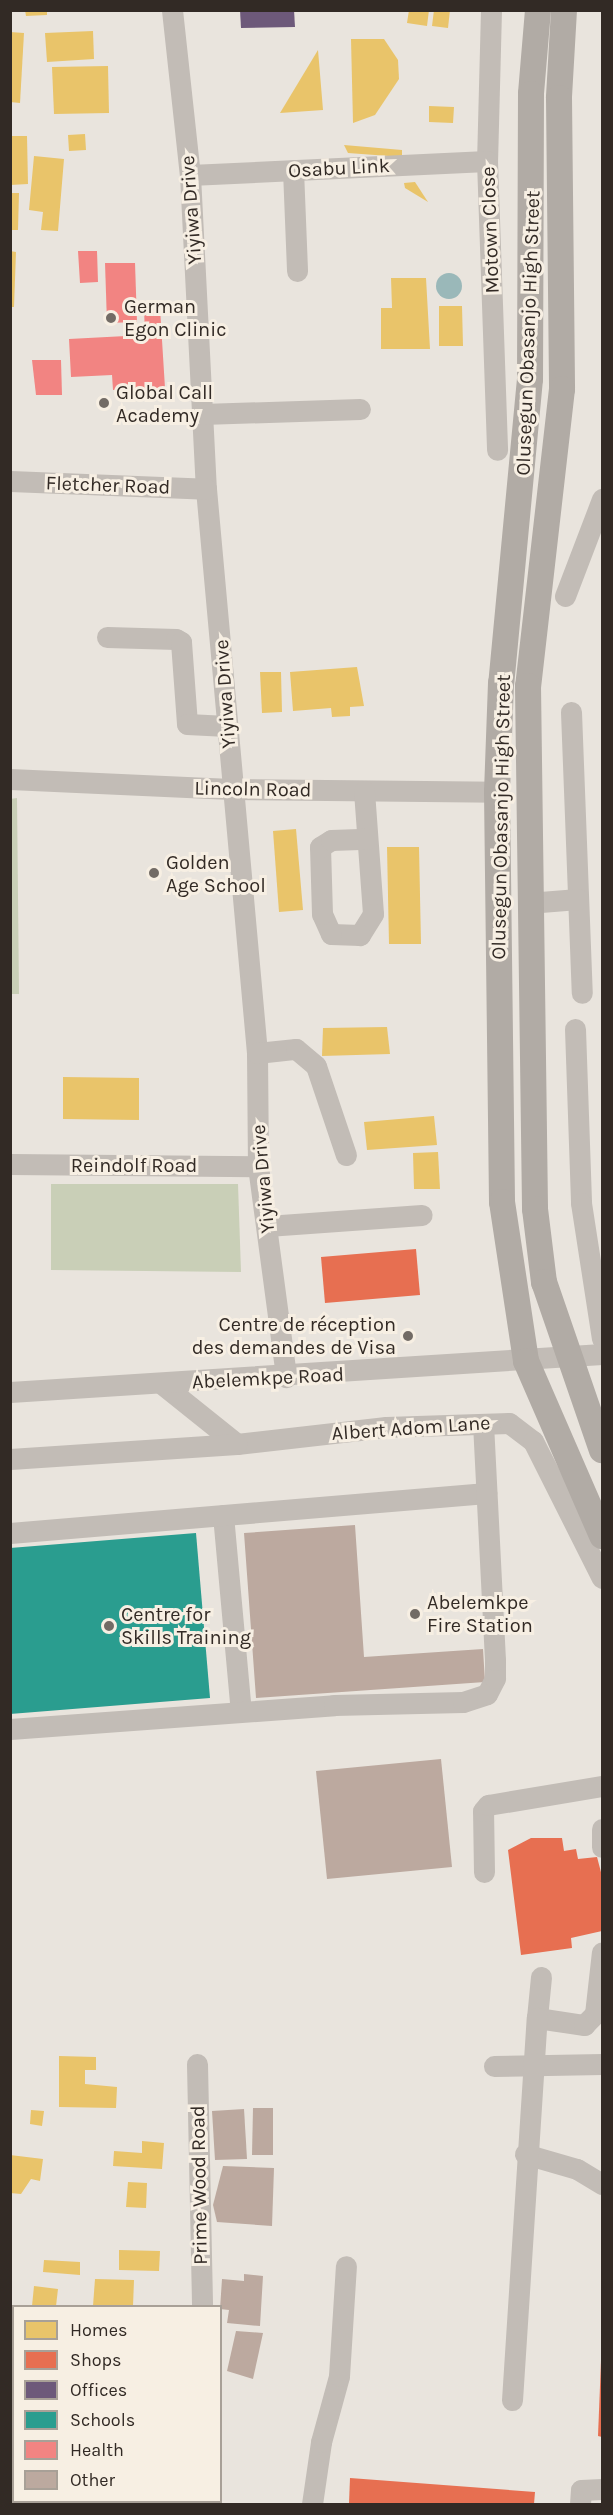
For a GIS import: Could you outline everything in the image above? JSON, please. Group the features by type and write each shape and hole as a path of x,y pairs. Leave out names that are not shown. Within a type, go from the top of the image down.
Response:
{"main road":[{"name":"Olusegun Obasanjo High Street","path":"538,10 531,94 530,379 501,683 497,792 502,1202 526,1361 603,1536"},
{"name":"Olusegun Obasanjo High Street","path":"564,10 559,98 562,389 528,686 528,903 535,1209 544,1282 599,1442"},
{"path":"599,1442 603,1400"}],"street":[{"name":"Yiyiwa Drive","path":"172,10 190,175 206,489 231,789 257,1053 258,1166 286,1377"},
{"name":"Motown Close","path":"491,10 487,161 497,450"},
{"name":"Osabu Link","path":"190,175 487,161"},
{"path":"293,170 297,271"},
{"path":"202,414 360,409"},
{"name":"Fletcher Road","path":"10,481 206,489"},
{"path":"565,596 603,499"},
{"path":"106,637 181,642 187,724 227,726"},
{"path":"571,712 582,993"},
{"name":"Lincoln Road","path":"10,779 231,789 497,792"},
{"path":"364,791 367,839 369,927 360,935 331,934 322,914 320,847 331,840 367,839"},
{"path":"528,903 578,899"},
{"path":"575,1029 581,1203 603,1338"},
{"path":"257,1053 296,1050 316,1066 346,1155"},
{"name":"Reindolf Road","path":"10,1164 258,1166"},
{"path":"267,1226 422,1215"},
{"name":"Abelemkpe Road","path":"10,1392 570,1359 603,1354"},
{"path":"162,1384 237,1444"},
{"name":"Albert Adom Lane","path":"10,1459 237,1444 386,1427 510,1423 533,1441 603,1578"},
{"path":"10,1729 242,1711 463,1702 487,1694 495,1678 483,1424"},
{"path":"10,1533 486,1493"},
{"path":"222,1515 242,1711"},
{"path":"484,1872 483,1811 488,1805 603,1786"},
{"path":"603,1829 603,1847"},
{"path":"537,2018 590,2021 603,1952"},
{"path":"512,2400 530,2065 541,1977"},
{"name":"Prime Wood Road","path":"196,2064 201,2305"},
{"path":"494,2066 603,2064"},
{"path":"525,2154 577,2169 603,2184"},
{"path":"312,2505 321,2442 339,2376 346,2266"},
{"path":"580,2505 581,2490 603,2489"}],"green space":[{"path":"17,798 19,994 11,994 10,799"},
{"path":"51,1184 238,1184 241,1272 51,1270"}],"water":[{"path":"449,273 458,277 462,286 458,295 449,299 440,295 436,286 440,277"}],"building: Homes":[{"path":"25,10 47,10 47,15 26,16"},
{"path":"409,10 429,10 427,26 407,23"},
{"path":"434,10 450,10 448,28 432,26"},
{"path":"93,31 94,59 47,62 45,33"},
{"path":"10,32 24,33 20,103 10,102"},
{"path":"351,39 384,39 398,60 399,79 375,115 353,123"},
{"path":"318,50 323,110 280,113"},
{"path":"108,66 109,113 54,114 52,67"},
{"path":"429,106 454,107 453,123 429,122"},
{"path":"85,134 86,150 69,151 68,135"},
{"path":"10,136 27,136 28,184 10,185"},
{"path":"344,145 402,150 402,157 348,153"},
{"path":"34,156 64,159 58,231 41,230 43,212 29,210"},
{"path":"415,182 428,202 405,188 404,183"},
{"path":"10,193 19,193 18,230 10,230"},
{"path":"10,251 16,252 14,307 10,307"},
{"path":"391,278 426,278 430,349 381,349 381,308 392,308"},
{"path":"439,306 462,306 463,346 439,346"},
{"path":"357,667 364,706 350,707 350,716 332,717 331,708 293,711 290,672"},
{"path":"260,672 281,672 282,712 262,713"},
{"path":"296,829 303,910 279,912 273,831"},
{"path":"387,847 419,847 421,944 389,944"},
{"path":"387,1027 390,1054 322,1056 323,1028"},
{"path":"63,1077 139,1078 139,1120 63,1119"},
{"path":"434,1116 437,1145 367,1150 364,1122"},
{"path":"438,1152 440,1189 414,1189 413,1153"},
{"path":"59,2056 96,2057 96,2070 85,2070 85,2084 117,2087 116,2108 59,2107"},
{"path":"31,2110 44,2111 42,2126 30,2124"},
{"path":"142,2141 164,2143 162,2169 113,2166 114,2151 142,2153"},
{"path":"10,2155 43,2159 40,2181 31,2179 21,2194 10,2193"},
{"path":"128,2182 147,2183 146,2208 126,2207"},
{"path":"119,2250 160,2251 159,2271 119,2270"},
{"path":"44,2260 80,2262 80,2275 43,2272"},
{"path":"95,2279 134,2280 133,2305 93,2305"},
{"path":"34,2286 58,2289 56,2305 32,2305"},
{"path":"10,2447 12,2448 12,2480 10,2479"}],"building: Shops":[{"path":"416,1249 420,1295 325,1303 321,1257"},
{"path":"531,1838 562,1838 564,1851 576,1849 578,1859 597,1857 602,1876 602,1931 571,1938 572,1948 521,1955 508,1850"},
{"path":"602,2361 602,2437 598,2436"},
{"path":"350,2478 535,2492 534,2504 349,2504"}],"building: Offices":[{"path":"240,10 294,10 295,27 241,28"}],"building: Schools":[{"path":"196,1533 210,1698 10,1714 10,1548"}],"building: Health":[{"path":"78,251 97,251 98,282 80,283"},
{"path":"105,263 135,263 137,322 107,323"},
{"path":"160,308 165,388 113,390 112,375 71,377 69,339 145,335 144,309"},
{"path":"32,360 61,360 62,395 36,395"}],"building: Other":[{"path":"355,1525 364,1657 483,1649 485,1682 256,1698 244,1533"},
{"path":"441,1759 452,1867 327,1879 316,1771"},
{"path":"253,2108 273,2108 273,2155 252,2155"},
{"path":"244,2109 247,2159 215,2160 212,2111"},
{"path":"223,2166 274,2168 272,2226 217,2222 213,2205"},
{"path":"244,2274 263,2276 260,2326 227,2323 229,2310 222,2309 220,2305 222,2279 244,2281"},
{"path":"236,2331 263,2333 253,2379 227,2371"}],"place":[{"name":"German Egon Clinic","path":"111,318"},
{"name":"Global Call Academy","path":"104,403"},
{"name":"Golden Age School","path":"154,873"},
{"name":"Centre de réception des demandes de Visa","path":"408,1336"},
{"name":"Abelemkpe Fire Station","path":"415,1614"},
{"name":"Centre for Skills Training","path":"109,1626"}]}
